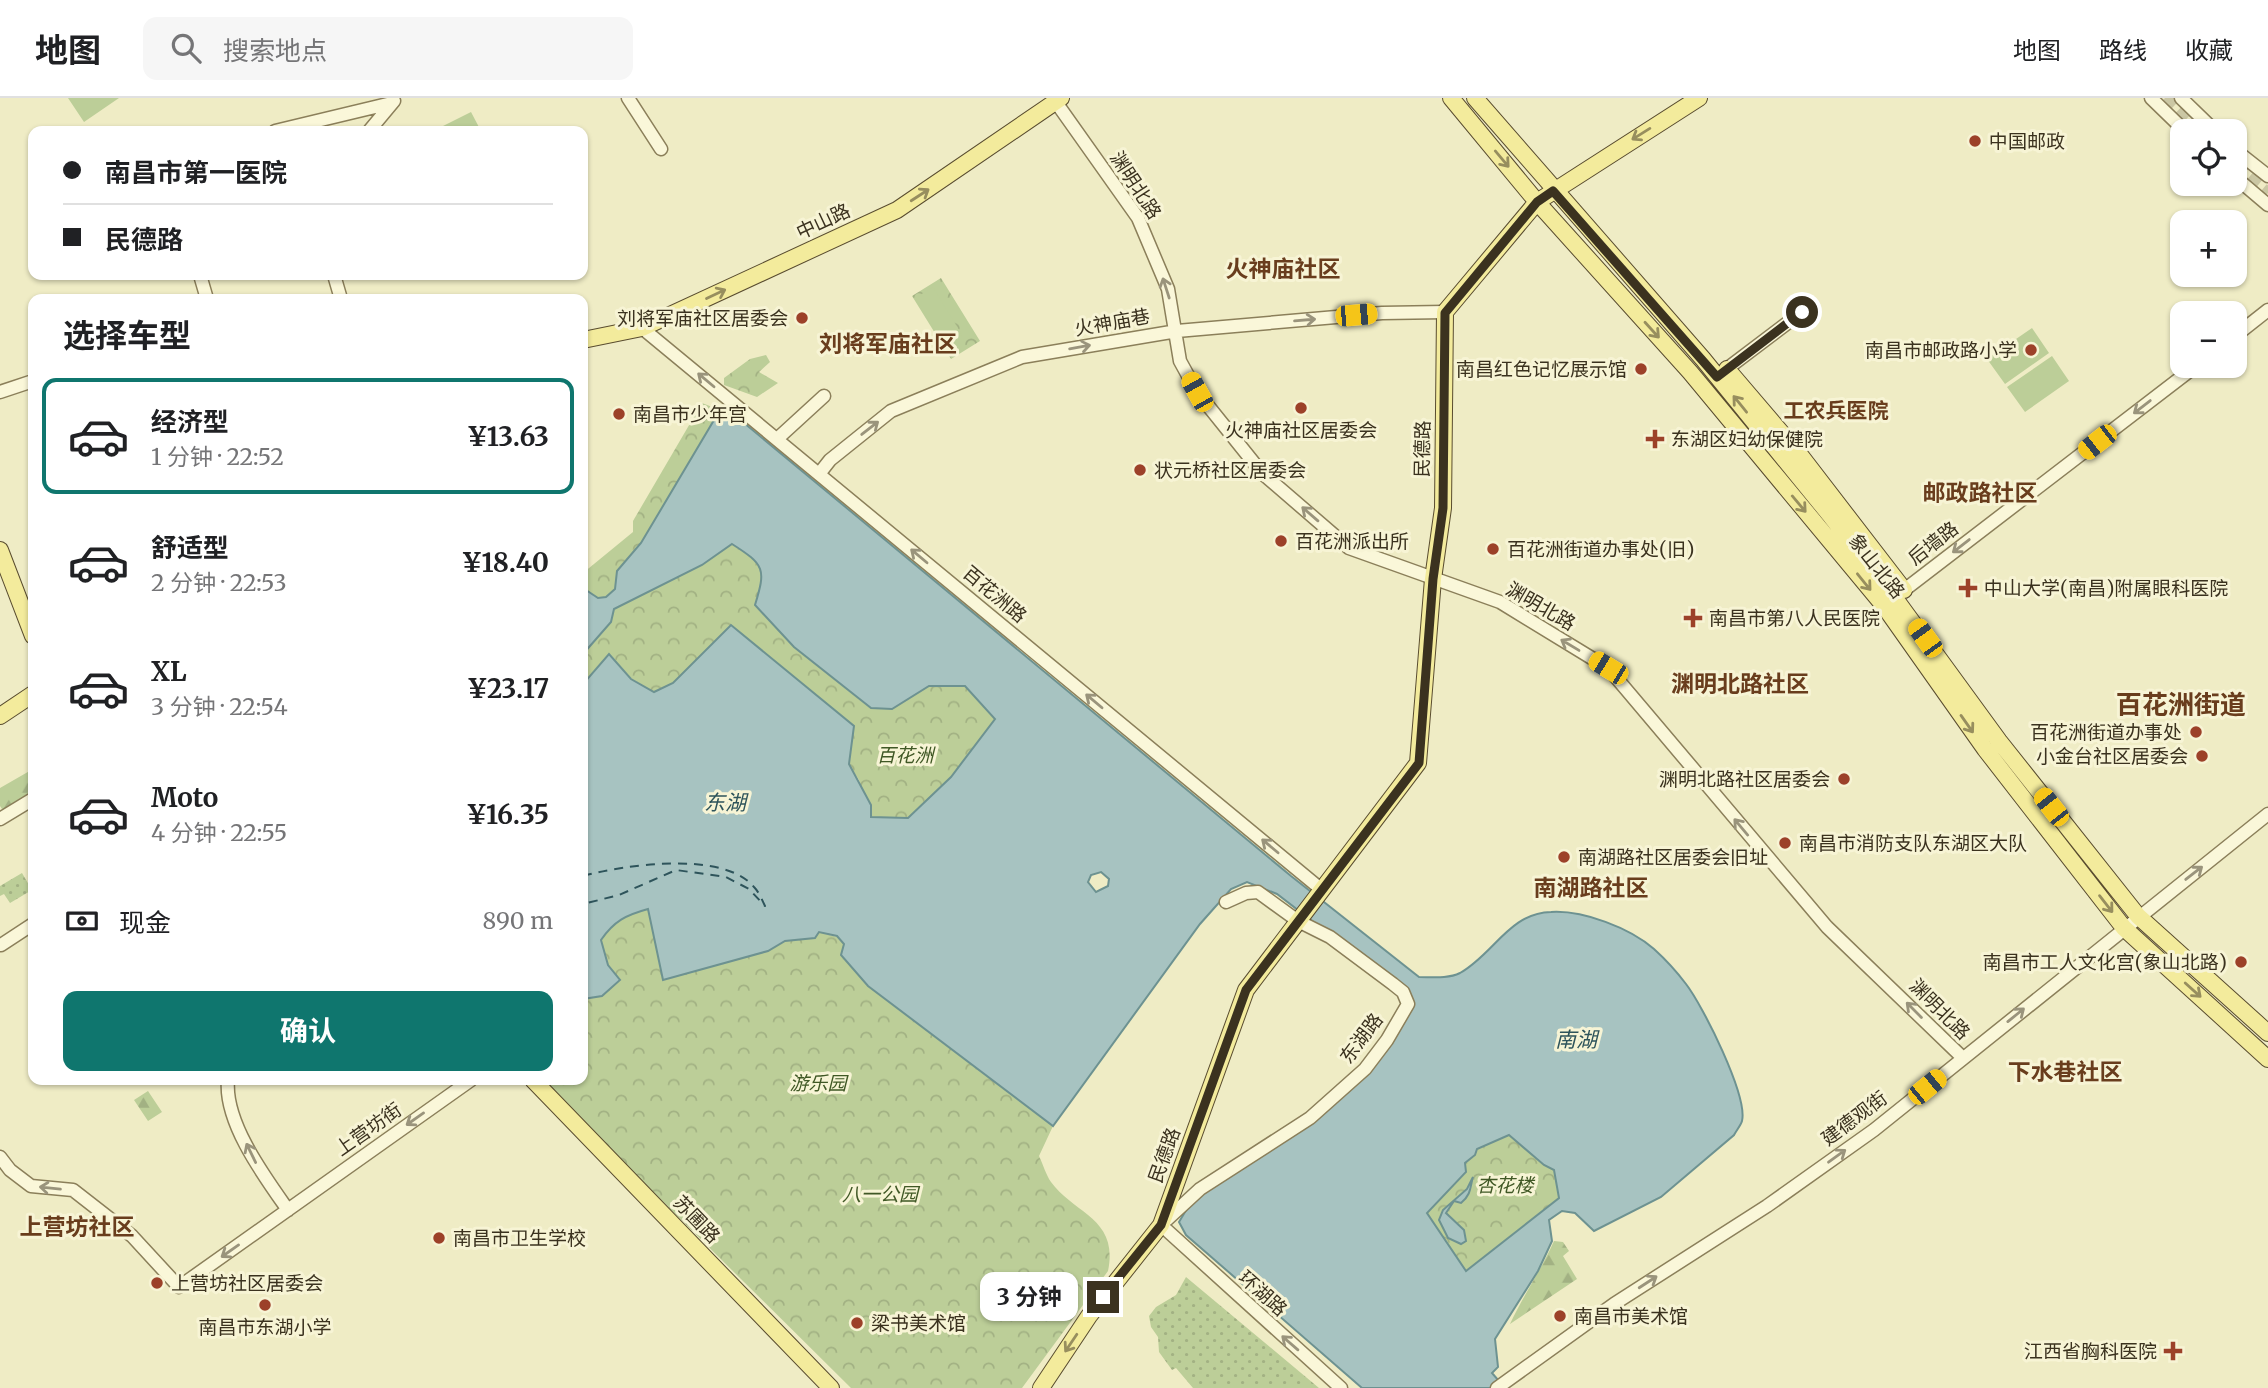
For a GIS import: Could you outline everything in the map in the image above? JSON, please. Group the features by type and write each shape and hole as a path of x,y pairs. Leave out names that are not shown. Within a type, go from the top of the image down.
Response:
{"main road":[{"name":"象山北路","path":"1451,98 1537,202 1690,372 1884,606 1985,749 2124,928 2268,1059"},
{"path":"1475,98 1553,191 1722,373"},
{"path":"1445,313 1537,202 1699,98"},
{"name":"中山路","path":"588,339 642,328 897,210 1057,99"},
{"name":"民德路","path":"1041,1388 1089,1316 1161,1225 1246,990 1419,763 1433,579 1443,508 1445,313"},
{"name":"象山北路","path":"1722,373 1797,452 1899,593 1999,741 2138,916 2268,1034"},
{"path":"0,550 28,623"},
{"path":"0,716 28,697"},
{"name":"苏圃路","path":"538,1085 831,1388"}],"street":[{"path":"628,98 661,149"},
{"path":"2151,98 2173,119"},
{"path":"2181,98 2203,119"},
{"name":"渊明北路","path":"1057,99 1138,218 1168,289 1180,361 1197,392 1262,473 1349,548 1500,602 1608,668 1803,900 1962,1058"},
{"path":"298,126 394,101"},
{"path":"373,126 394,101"},
{"path":"2247,159 2268,176"},
{"path":"2247,187 2268,205"},
{"path":"2247,327 2268,310"},
{"path":"1722,373 1802,312"},
{"name":"火神庙巷","path":"819,474 830,460 891,411 1022,357 1177,331 1382,313 1445,313"},
{"name":"百花洲路","path":"642,328 1322,890"},
{"name":"后墙路","path":"1899,593 2180,378"},
{"path":"0,391 28,383"},
{"path":"777,439 824,396"},
{"path":"0,819 28,802"},
{"name":"建德观街","path":"1497,1388 1614,1304 1767,1206 1874,1130 2268,814"},
{"name":"东湖路","path":"1161,1225 1200,1189 1310,1118 1356,1077 1387,1040 1408,1004 1403,992 1393,984 1330,937 1298,921 1258,892 1246,893 1226,902"},
{"path":"1,945 28,927"},
{"path":"227,1085 226,1094 251,1157 288,1210"},
{"name":"上营坊街","path":"0,1157 10,1170 31,1186 73,1190 132,1236 178,1287 464,1085"},
{"name":"环湖路","path":"1161,1225 1341,1388"}],"green space":[{"path":"68,98 119,98 84,122"},
{"path":"471,112 478,126 443,126"},
{"path":"941,278 980,341 951,359 912,296"},
{"path":"933,287 962,335 944,346 915,298"},
{"path":"2032,328 2049,353 2005,384 1987,359"},
{"path":"766,355 770,362 759,372 778,383 757,397 724,385 724,378 750,359"},
{"path":"2052,356 2069,381 2025,412 2007,387"},
{"path":"702,403 720,410 641,543 617,571 615,589 606,597 598,598 588,591 588,569 633,532 633,521"},
{"name":"百花洲","path":"732,544 751,557 757,563 761,576 755,606 794,647 870,708 892,709 929,686 965,686 995,719 951,777 908,818 870,817 859,780 849,764 731,625 673,683 654,692 632,679 609,654 588,677 588,648 611,622 614,609 702,565"},
{"path":"28,772 28,798 4,812 0,806 0,788"},
{"path":"22,873 28,883 28,892 10,903 4,894 0,896 0,886"},
{"name":"八一公园","path":"648,908 664,980 768,951 785,941 815,938 819,932 837,937 844,944 868,986 1053,1126 1039,1156 1051,1182 1101,1228 1110,1253 1108,1271 1022,1388 851,1388 545,1085 588,1085 588,998 602,996 608,965 601,940 622,919"},
{"path":"148,1091 162,1112 148,1121 134,1100"},
{"name":"杏花楼","path":"1509,1135 1544,1165 1554,1170 1559,1198 1466,1271 1427,1213 1466,1173 1464,1163 1475,1155 1476,1149"},
{"path":"1554,1241 1563,1242 1569,1251 1563,1256 1577,1279 1510,1324 1543,1262"},
{"path":"1186,1277 1319,1388 1193,1388 1176,1368 1172,1370 1159,1352 1158,1337 1151,1327 1149,1316 1156,1307 1176,1295"}],"water":[{"name":"东湖","path":"720,410 732,413 1291,876 1419,977 1445,977 1460,973 1483,956 1513,927 1536,914 1564,912 1591,917 1644,941 1679,975 1703,1011 1723,1051 1738,1092 1742,1109 1741,1124 1734,1135 1661,1197 1594,1231 1575,1213 1562,1211 1549,1220 1552,1241 1538,1271 1495,1339 1498,1367 1492,1373 1505,1388 1362,1388 1186,1235 1179,1222 1191,1202 1313,1118 1401,1027 1404,992 1277,894 1247,882 1231,889 1200,924 1053,1126 868,986 841,955 844,944 837,936 819,932 815,938 785,941 768,951 663,980 648,909 621,920 601,940 608,965 620,980 602,996 588,998 588,678 609,654 631,679 654,692 673,683 731,625 854,726 849,764 871,805 871,817 908,818 951,777 995,719 965,686 929,686 892,709 871,708 794,647 755,605 761,583 760,569 751,557 732,544 702,565 614,609 611,622 588,648 588,591 598,598 606,597 615,589 617,571 641,543","holes":["1101,872 1109,879 1108,886 1096,892 1088,882 1091,875","1509,1135 1544,1165 1554,1170 1559,1198 1466,1271 1427,1213 1466,1172 1465,1163 1475,1155 1477,1149"]},
{"path":"1473,1177 1467,1196 1461,1203 1454,1201 1446,1213 1464,1230 1466,1241 1461,1244 1448,1238 1439,1220 1443,1210 1467,1189"}],"ferry route":[{"path":"588,875 672,863 720,868 739,875 754,887 765,906 749,889 726,877 676,870 619,895 588,903"}],"tunnel":[{"path":"2165,98 2187,119"},
{"path":"2247,176 2268,193"}],"place":[{"name":"中国邮政","path":"1975,141"},
{"name":"刘将军庙社区居委会","path":"802,318"},
{"name":"南昌市邮政路小学","path":"2031,350"},
{"name":"南昌红色记忆展示馆","path":"1641,369"},
{"name":"火神庙社区居委会","path":"1301,408"},
{"name":"南昌市少年宫","path":"619,414"},
{"name":"东湖区妇幼保健院","path":"1655,439"},
{"name":"状元桥社区居委会","path":"1140,470"},
{"name":"百花洲派出所","path":"1281,541"},
{"name":"百花洲街道办事处(旧)","path":"1493,549"},
{"name":"中山大学(南昌)附属眼科医院","path":"1968,588"},
{"name":"南昌市第八人民医院","path":"1693,618"},
{"name":"百花洲街道办事处","path":"2196,732"},
{"name":"小金台社区居委会","path":"2202,756"},
{"name":"渊明北路社区居委会","path":"1844,779"},
{"name":"南昌市消防支队东湖区大队","path":"1785,843"},
{"name":"南湖路社区居委会旧址","path":"1564,857"},
{"name":"南昌市工人文化宫(象山北路)","path":"2241,962"},
{"name":"南昌市卫生学校","path":"439,1238"},
{"name":"上营坊社区居委会","path":"157,1283"},
{"name":"南昌市东湖小学","path":"265,1305"},
{"name":"南昌市美术馆","path":"1560,1316"},
{"name":"梁书美术馆","path":"857,1323"},
{"name":"江西省胸科医院","path":"2173,1351"}],"district":[{"name":"火神庙社区","path":"1283,268"},
{"name":"刘将军庙社区","path":"888,343"},
{"name":"工农兵医院","path":"1836,410"},
{"name":"邮政路社区","path":"1980,492"},
{"name":"渊明北路社区","path":"1740,683"},
{"name":"百花洲街道","path":"2181,704"},
{"name":"南湖路社区","path":"1591,887"},
{"name":"下水巷社区","path":"2065,1071"},
{"name":"上营坊社区","path":"77,1226"}],"route":[{"path":"1103,1297 1161,1225 1246,990 1419,763 1433,579 1443,508 1445,313 1537,202 1553,191 1717,377 1802,312"}],"water label":[{"name":"南湖","path":"1576,1039"}],"park label":[{"name":"游乐园","path":"818,1083"}]}
